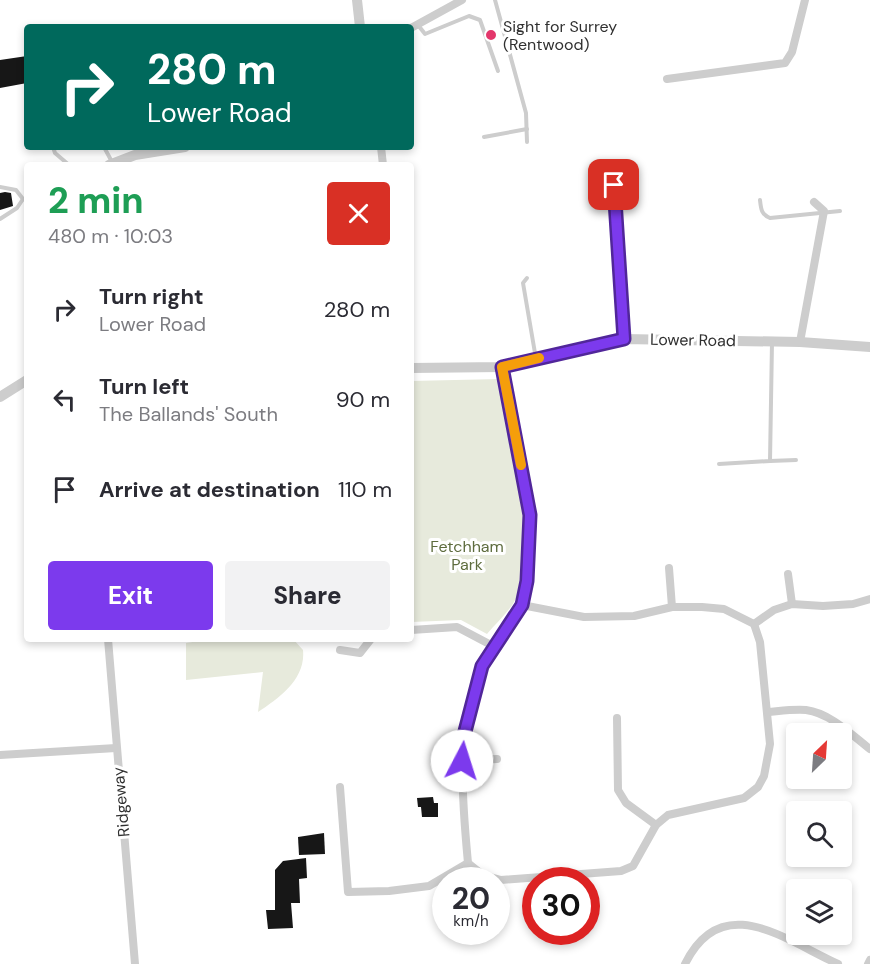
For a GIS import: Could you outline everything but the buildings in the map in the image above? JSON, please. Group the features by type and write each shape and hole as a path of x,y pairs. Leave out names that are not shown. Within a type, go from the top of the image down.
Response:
{"street":[{"path":"357,0 360,24"},
{"path":"415,26 462,0"},
{"path":"667,79 785,63 792,52 805,0"},
{"path":"116,162 135,155 167,150"},
{"path":"614,185 624,339"},
{"path":"800,342 824,211 814,202"},
{"name":"Lower Road","path":"414,368 502,367 624,339 800,342 870,347"},
{"path":"468,864 462,743 482,666 522,605 527,581 530,515 502,367"},
{"path":"0,397 24,382"},
{"path":"669,568 672,607"},
{"path":"788,574 792,604"},
{"path":"754,624 774,610 792,604 823,606 853,604 870,599"},
{"path":"468,864 483,875 501,880 621,871 633,866 656,825 668,814 744,798 758,787 764,776 770,744 768,712 760,642 754,624 724,609 672,607 634,616 584,617 522,605"},
{"path":"414,630 457,627 493,646"},
{"name":"Ridgeway","path":"108,642 135,964"},
{"path":"340,650 360,653 369,642"},
{"path":"768,712 805,710 815,712 836,723 870,749"},
{"path":"617,718 618,790 626,803 656,825"},
{"path":"0,755 116,748"},
{"path":"462,761 497,759"},
{"path":"340,788 348,892 388,891 429,886 468,864"},
{"path":"685,964 700,941 715,928 732,923 757,926 838,964"},
{"path":"868,964 870,960"}],"lane":[{"path":"495,0 526,112 527,142"},
{"path":"415,26 425,34 469,16 476,17 480,20 498,71"},
{"path":"484,137 527,129"},
{"path":"54,150 66,162"},
{"path":"0,187 16,190 24,199"},
{"path":"760,200 764,215 770,218 840,211"},
{"path":"0,219 24,201"},
{"path":"527,278 523,283 525,305 536,359"},
{"path":"771,461 772,342"},
{"path":"719,464 796,460"}],"green space":[{"name":"Fetchham Park","path":"499,379 521,493 525,555 522,582 514,602 487,634 461,620 414,622 414,381"},
{"path":"296,642 303,650 303,660 296,679 290,687 258,712 263,672 186,680 186,643"}],"slow traffic":[{"path":"521,465 502,367 539,358"}],"place":[{"name":"Sight for Surrey (Rentwood)","path":"491,35"}],"route":[{"path":"462,761 462,743 482,666 522,605 527,581 530,515 502,367 624,339 614,185"}]}
